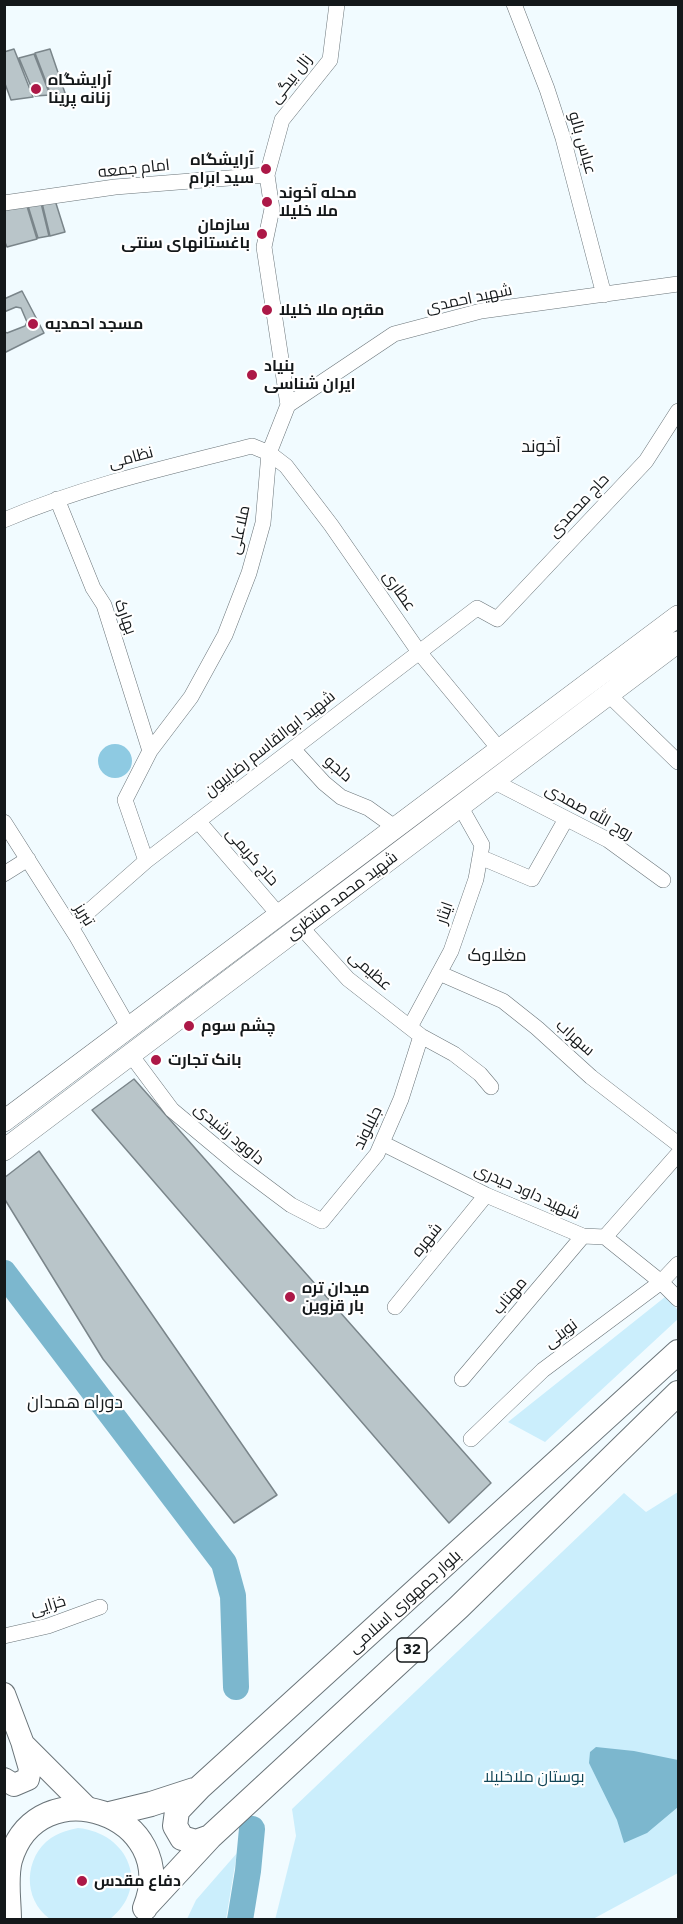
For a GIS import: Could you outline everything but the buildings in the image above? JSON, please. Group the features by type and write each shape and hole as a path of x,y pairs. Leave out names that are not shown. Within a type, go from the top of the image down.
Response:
{"highway":[{"name":"بلوار جمهوری اسلامی","path":"98,1811 151,1804 199,1788 678,1352"},
{"name":"32","path":"143,1913 210,1837 459,1607 678,1393"},
{"path":"199,1788 177,1811 175,1826 179,1835 187,1841 201,1842 210,1837"},
{"name":"32","path":"8,1891 13,1854 21,1837 30,1828 56,1812 74,1808 98,1811 124,1823 144,1847 152,1878 150,1894 143,1913"}],"main road":[{"name":"شهید محمد منتظری","path":"4,1121 678,616"},
{"name":"شهید محمد منتظری","path":"4,1150 678,642"},
{"path":"4,1694 30,1769 28,1779 14,1785 4,1779"},
{"path":"23,1744 98,1811"}],"street":[{"name":"زال بیگی","path":"267,175 282,120 330,60 337,4"},
{"name":"عباس بالو","path":"514,4 547,89 563,138 604,295"},
{"name":"امام جمعه","path":"4,203 115,188 267,175"},
{"path":"267,175 272,209 264,247 288,405"},
{"name":"شهید احمدی","path":"288,405 394,334 481,311 678,284"},
{"name":"ملاعلی","path":"147,861 125,800 150,751 191,697 225,635 249,573 263,523 269,453 288,405"},
{"name":"حاج محمدی","path":"497,619 646,461 678,411"},
{"name":"نظامی","path":"4,520 57,499 125,478 252,446 269,453"},
{"name":"عطاری","path":"269,453 285,466 331,525 419,652 500,750"},
{"name":"بهارک","path":"57,499 93,588 104,605 150,751"},
{"name":"شهید ابوالقاسم رضاییون","path":"71,927 147,861 477,608 497,619"},
{"path":"608,694 678,762"},
{"name":"دلجو","path":"292,749 340,797 368,808 396,828"},
{"name":"روح الله صمدی","path":"493,781 608,840 663,880"},
{"name":"ایثار","path":"415,1032 439,973 451,951 476,879 482,845 460,807"},
{"path":"480,857 532,879 566,819"},
{"name":"تبریز","path":"4,822 71,927 129,1028"},
{"name":"حاج کریمی","path":"198,822 279,915"},
{"path":"4,874 28,859"},
{"name":"عظیمی","path":"301,927 348,979 415,1032 454,1054 480,1074 491,1087"},
{"name":"سهراب","path":"439,973 503,1001 591,1077 678,1144"},
{"name":"جلیلوند","path":"322,1221 377,1155 401,1099 415,1032"},
{"name":"داوود رشیدی","path":"131,1055 172,1110 239,1166 291,1205 322,1221"},
{"name":"شهید داود حیدری","path":"382,1143 486,1195 583,1236 606,1237"},
{"path":"678,1154 606,1237 678,1299"},
{"name":"شهره","path":"395,1307 486,1195"},
{"name":"مهتاب","path":"462,1379 583,1236"},
{"name":"نوینی","path":"471,1439 543,1370 661,1282 678,1264"},
{"name":"خزایی","path":"4,1636 48,1626 100,1607"}],"green space":[{"path":"665,1297 678,1310 678,1319 545,1442 508,1422"},
{"name":"بوستان ملاخلیلا","path":"678,1492 678,1873 593,1919 275,1920 296,1836 292,1809 624,1493 646,1512"},
{"path":"78,1828 96,1832 110,1840 121,1851 128,1863 131,1877 129,1892 122,1906 110,1919 50,1919 41,1911 31,1890 31,1867 42,1846 61,1833"},
{"path":"237,1853 226,1919 187,1919 196,1900"}],"shaded area":[{"path":"115,744 127,749 132,761 127,773 115,778 103,773 98,761 103,749"},
{"path":"596,1747 634,1751 678,1760 678,1807 647,1833 624,1843 617,1820 589,1763 590,1752"}],"waterway":[{"path":"4,1273 224,1563 233,1596 236,1687"},
{"path":"240,1920 252,1829"}],"place":[{"name":"آرایشگاه زنانه پرینا","path":"36,89"},
{"name":"آرایشگاه سید ابرام","path":"266,169"},
{"name":"محله آخوند ملا خلیلا","path":"267,202"},
{"name":"سازمان باغستانهای سنتی","path":"262,234"},
{"name":"مقبره ملا خلیلا","path":"267,310"},
{"name":"مسجد احمدیه","path":"33,324"},
{"name":"بنیاد ایران شناسی","path":"252,375"},
{"name":"چشم سوم","path":"189,1026"},
{"name":"بانک تجارت","path":"156,1060"},
{"name":"میدان تره بار قزوین","path":"290,1297"},
{"name":"دفاع مقدس","path":"82,1881"}],"district":[{"name":"آخوند","path":"541,447"},
{"name":"مغلاوک","path":"497,956"},
{"name":"دوراه همدان","path":"75,1403"}]}
